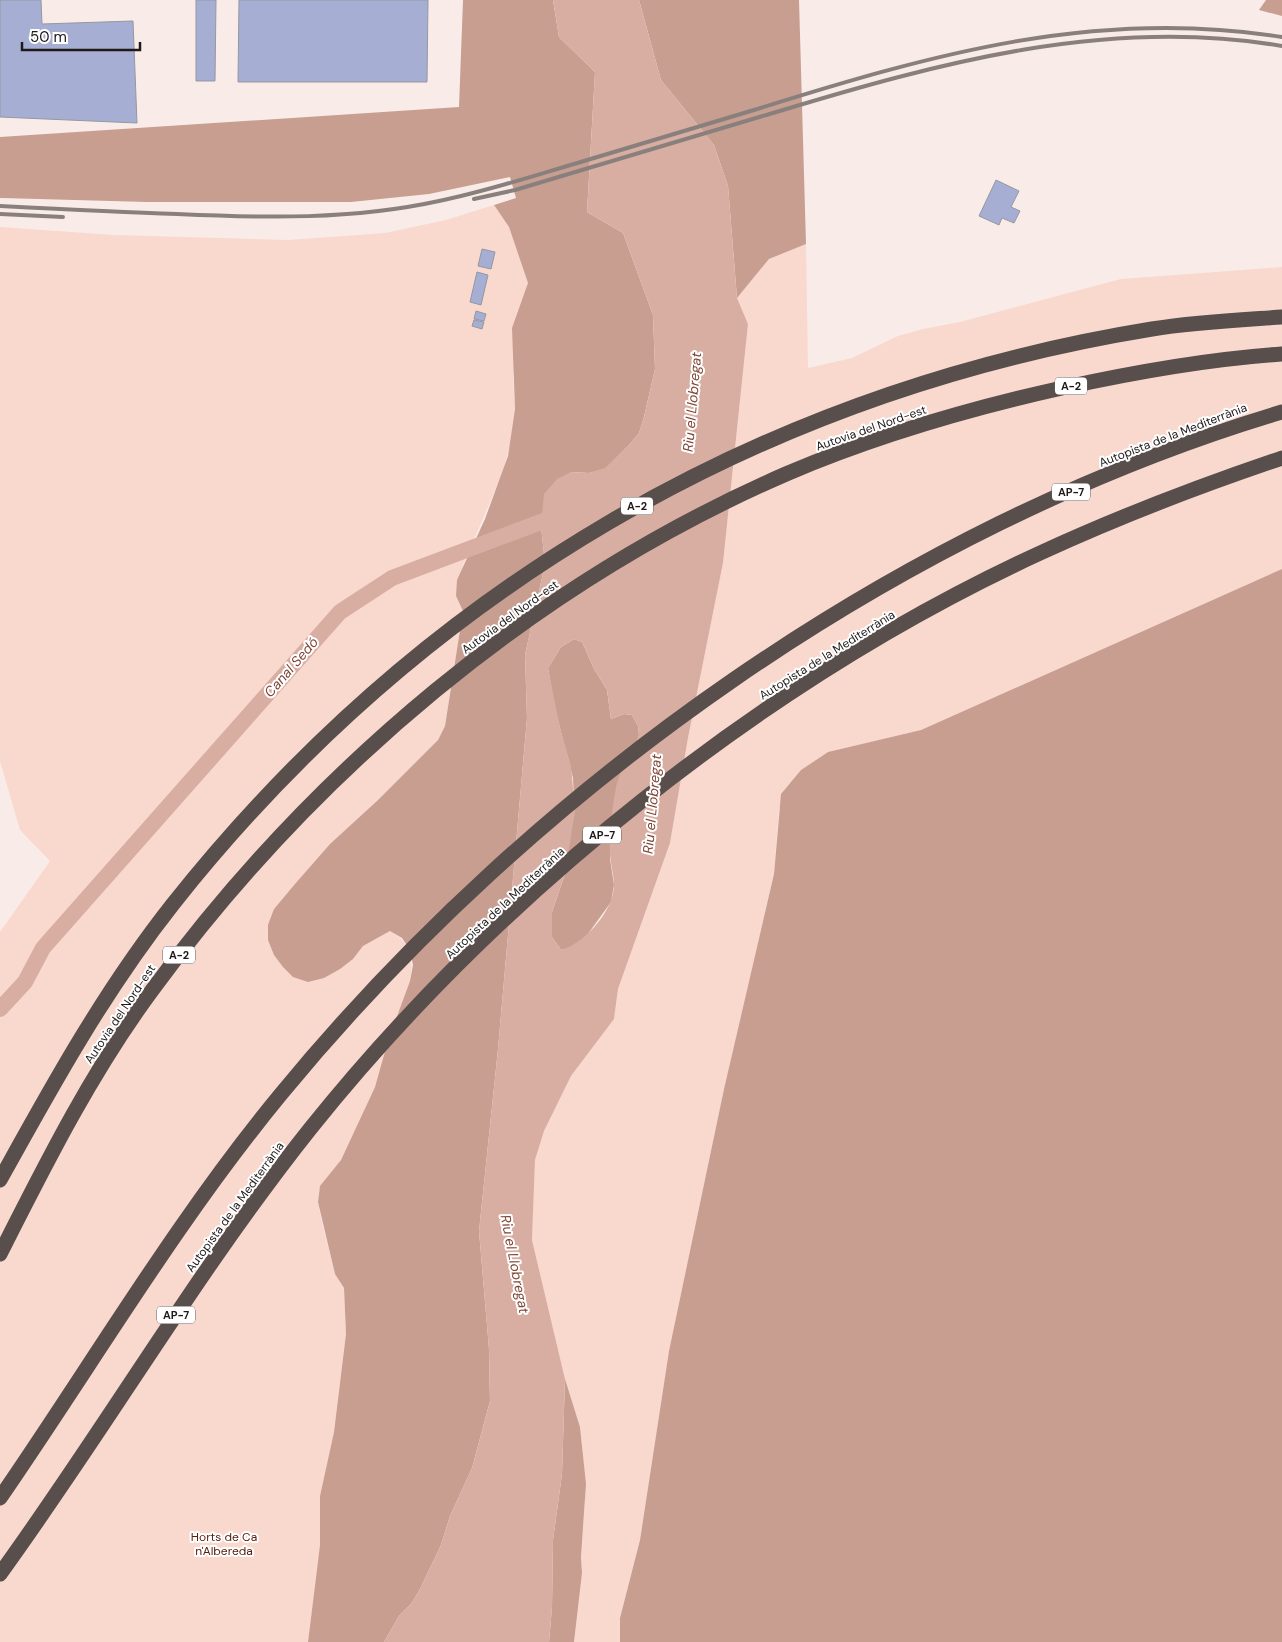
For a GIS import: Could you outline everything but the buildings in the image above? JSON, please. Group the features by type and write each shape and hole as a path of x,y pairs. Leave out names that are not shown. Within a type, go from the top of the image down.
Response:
{"highway":[{"name":"Autovia del Nord-est","path":"0,1180 53,1082 90,1021 172,906 260,803 352,712 416,655 481,604 634,508 736,455 805,424 880,396 960,371 1021,355 1145,330 1207,322 1282,318"},
{"name":"Autovia del Nord-est","path":"0,1254 61,1134 150,992 249,870 303,813 421,703 530,619 602,571 726,502 788,473 865,444 982,406 1105,378 1196,362 1282,354"},
{"name":"Autopista de la Mediterrània","path":"0,1498 198,1205 279,1096 334,1031 435,926 539,830 597,782 727,685 869,594 1017,516 1102,478 1177,448 1282,412"},
{"name":"Autopista de la Mediterrània","path":"0,1574 202,1277 309,1130 363,1066 425,1000 511,915 619,820 670,779 749,721 874,642 971,587 1038,554 1199,486 1282,458"}],"green space":[{"name":"Horts de Ca n'Albereda","path":"494,205 509,227 528,283 513,376 515,409 511,440 503,472 463,565 456,596 463,611 445,726 438,740 378,800 330,844 274,909 353,959 363,946 390,931 403,940 407,946 412,965 410,981 375,1087 341,1160 320,1187 318,1202 321,1218 335,1274 344,1288 346,1334 334,1432 320,1496 320,1545 308,1642 0,1642 0,932 50,861 20,830 0,761 0,227 114,235 289,240 385,233 446,220"},
{"path":"806,244 808,368 852,358 898,336 960,322 1121,279 1282,267 1282,569 921,730 828,752 801,770 779,809 774,874 724,1089 669,1351 640,1540 620,1618 620,1642 574,1642 582,1573 581,1557 585,1502 584,1465 580,1427 565,1379 532,1240 535,1160 544,1131 571,1076 614,1019 618,989 670,843 688,738 723,563 748,324 737,298 769,259"}],"shaded area":[{"path":"463,0 553,0 559,37 595,72 587,212 623,233 653,315 655,369 639,433 605,469 589,473 571,472 543,511 541,526 545,564 525,655 527,718 498,1049 479,1231 489,1349 490,1401 472,1468 450,1516 441,1545 419,1591 411,1604 399,1616 384,1642 308,1642 320,1545 320,1496 334,1432 346,1334 344,1288 335,1274 318,1202 320,1186 341,1160 375,1087 388,1041 410,981 413,965 410,950 402,938 390,931 363,946 353,959 340,969 324,978 308,982 293,977 274,955 268,940 268,925 274,909 330,844 378,800 438,740 445,726 463,611 456,596 457,580 485,519 508,456 515,409 512,328 528,283 509,227 494,205 516,198 510,177 429,194 351,202 147,202 0,198 0,137 459,107"},
{"path":"639,0 799,0 806,244 769,259 737,298 728,186 714,145 661,80"},
{"path":"1266,0 1282,0 1282,16 1259,10"},
{"path":"1282,569 1282,1642 620,1642 620,1618 640,1540 669,1351 724,1089 774,874 781,794 801,770 828,752 921,730"},
{"path":"574,639 582,642 594,669 607,690 611,719 624,714 632,715 638,726 639,735 612,818 610,859 614,885 611,902 585,938 570,948 561,950 552,937 552,912 565,874 574,801 573,778 555,709 548,668 561,647"},
{"path":"565,1379 580,1427 586,1484 581,1557 582,1573 574,1642 549,1642 552,1607 553,1540 562,1474"}],"water":[{"name":"Riu el Llobregat","path":"553,0 639,0 661,80 714,145 728,186 737,298 748,324 723,563 688,738 670,843 618,989 614,1019 571,1076 544,1131 535,1160 532,1240 565,1379 562,1474 553,1540 552,1607 549,1642 384,1642 399,1616 411,1604 419,1591 441,1545 450,1516 472,1468 490,1401 489,1349 479,1231 498,1049 527,718 525,655 545,564 541,526 544,494 557,479 571,472 589,473 605,468 629,445 639,433 655,369 653,315 623,233 587,212 595,72 559,37","holes":["574,639 582,642 594,669 607,690 611,719 624,714 632,715 638,726 639,735 620,773 616,787 610,838 614,884 610,902 600,919 586,936 561,950 552,937 552,912 565,874 575,811 571,766 560,728 548,668 561,647"]}],"waterway":[{"name":"Canal Sedó","path":"0,1009 25,982 43,948 340,612 392,578 562,514"}],"railway":[{"path":"0,206 276,217 374,212 439,201 476,192 885,71 949,55 1014,42 1080,32 1146,28 1213,29 1282,37"},
{"path":"474,199 515,190 898,77 961,62 1088,41 1153,37 1217,38 1282,46"},
{"path":"0,214 63,217"}]}
